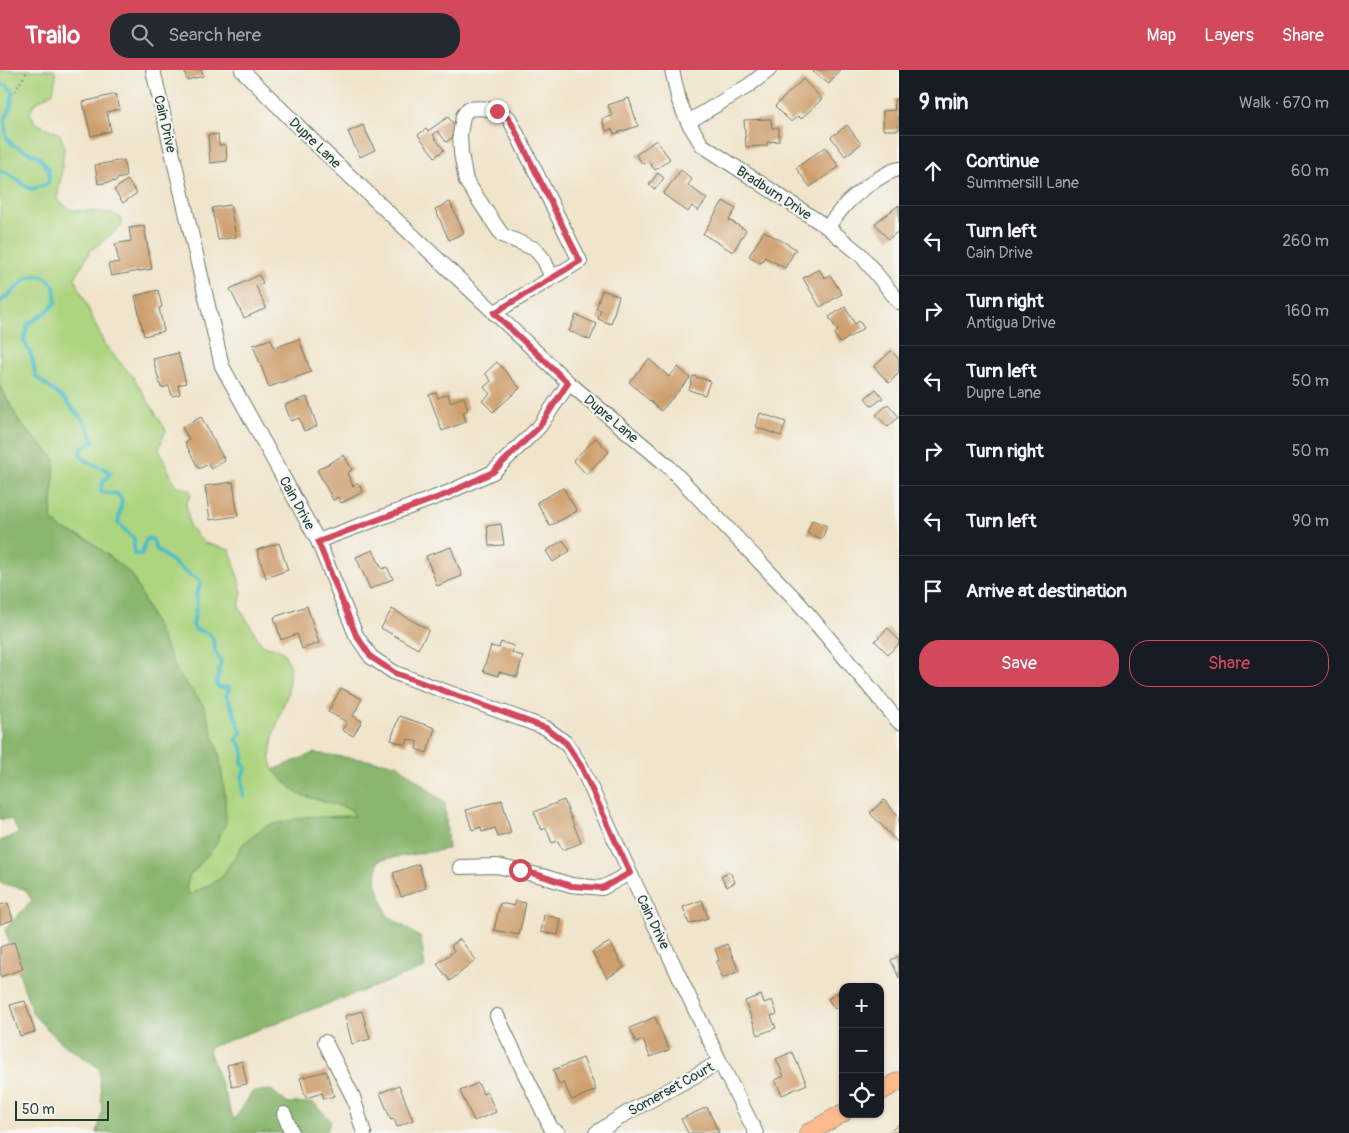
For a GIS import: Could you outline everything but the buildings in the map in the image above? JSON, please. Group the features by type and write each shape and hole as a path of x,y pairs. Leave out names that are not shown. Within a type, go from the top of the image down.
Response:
{"main road":[{"path":"884,1090 899,1081"},
{"path":"808,1133 839,1115"}],"street":[{"name":"Cain Drive","path":"152,70 222,366 318,542 356,635 371,657 395,673 546,728 566,743 581,766 720,1062 756,1133"},
{"name":"Dupre Lane","path":"242,70 325,153 568,383 668,466 798,602 899,722"},
{"name":"Bradburn Drive","path":"672,70 679,101 688,122 702,145 828,227 861,255 899,302"},
{"path":"688,122 748,86 769,70"},
{"path":"494,313 552,278 580,261 509,118 497,111 480,107 468,109 463,116 460,135 466,181 502,235 535,249 544,260 552,278"},
{"path":"828,227 847,203 873,182 892,170 899,168"},
{"path":"318,542 447,494 493,472 539,427 568,383"},
{"path":"460,867 497,866 542,876 571,886 602,888 630,873"},
{"path":"497,1016 551,1128 558,1133"},
{"path":"325,1042 353,1097 364,1133"},
{"name":"Somerset Court","path":"596,1133 627,1112 720,1062"},
{"path":"284,1114 292,1133"}],"path":[{"path":"15,91 28,70"}],"green space":[{"path":"0,70 54,70 56,76 53,92 34,104 30,113 36,123 60,134 64,148 57,200 71,210 112,213 121,218 122,226 90,251 75,278 104,344 133,377 166,430 159,449 175,485 190,490 191,496 186,503 190,527 204,543 230,550 242,592 239,607 262,645 283,652 290,664 288,692 274,732 270,756 273,770 298,794 350,809 355,816 305,817 244,843 221,878 190,895 186,888 189,877 215,846 204,706 178,673 132,575 89,540 60,528 51,518 55,459 20,423 0,386"},
{"path":"0,386 20,423 55,459 51,518 60,528 89,540 132,575 178,673 204,706 219,753 225,796 226,823 215,846 189,877 186,888 190,895 221,878 244,843 266,826 305,817 355,816 350,809 298,794 273,770 314,753 397,764 445,803 448,849 378,860 376,881 387,915 421,938 425,968 208,1048 234,1120 252,1092 271,1090 287,1103 314,1103 331,1121 326,1133 97,1133 102,1111 99,1068 63,1044 33,1015 5,930 32,900 24,889 0,883 0,841 19,833 11,819 0,819"}],"waterway":[{"path":"0,85 7,85 13,92 10,109 5,119 6,137 13,145 39,157 49,170 49,181 43,186 30,189 6,172 0,171"},
{"path":"0,302 28,277 41,275 54,286 56,302 45,313 28,324 24,341 32,357 36,377 65,400 87,425 94,442 82,448 80,454 91,464 111,473 102,484 101,492 118,494 122,501 118,523 134,539 134,554 142,554 148,538 153,540 155,548 201,583 196,595 197,603 193,625 196,630 209,634 212,637 215,651 221,661 216,685 220,688 228,687 229,690 226,695 242,733 236,739 241,745 244,755 242,761 246,769 242,775 243,796"}],"route":[{"path":"497,111 509,118 580,261 494,313 568,383 539,427 493,472 447,494 318,542 356,635 371,657 395,673 546,728 566,743 581,766 630,873 602,888 571,886 520,870"}]}
